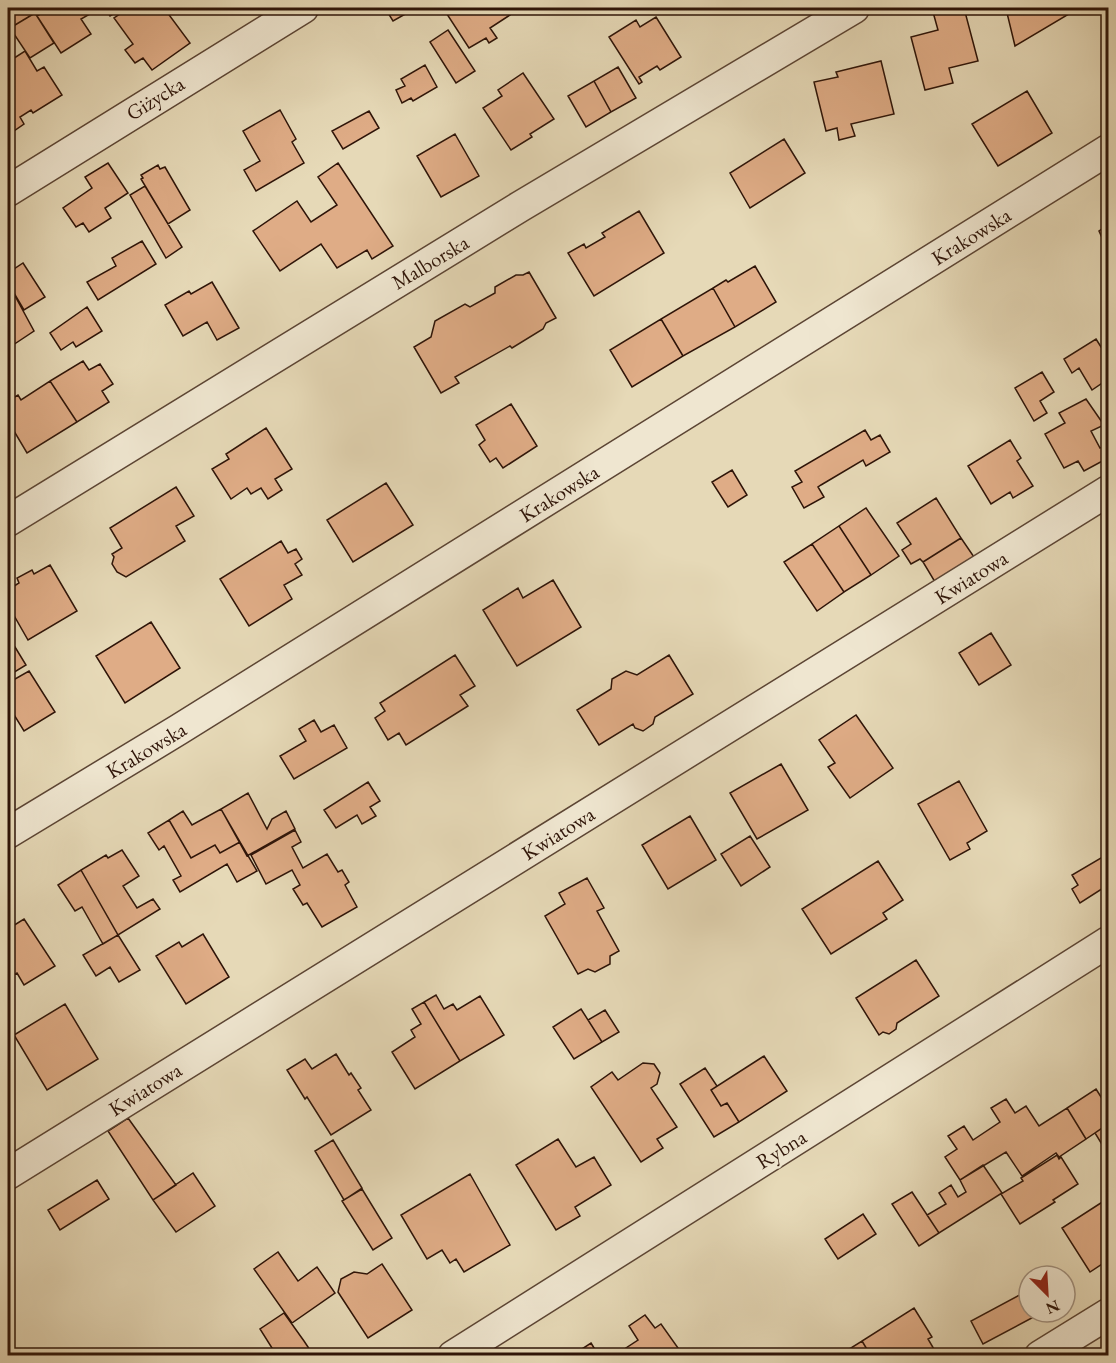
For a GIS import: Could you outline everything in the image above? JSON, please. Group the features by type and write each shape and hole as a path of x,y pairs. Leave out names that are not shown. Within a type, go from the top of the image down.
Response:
{"street":[{"name":"Giżycka","path":"8,191 303,8"},
{"name":"Malborska","path":"8,521 521,206 854,8"},
{"name":"Krakowska","path":"8,833 188,724 1108,150"},
{"name":"Kwiatowa","path":"8,1174 1108,491"},
{"name":"Rybna","path":"453,1356 1108,942"},
{"path":"1041,1356 1108,1314"}],"building":[{"path":"8,8 32,8 35,13 10,28"},
{"path":"50,8 96,8 97,10 81,19 91,34 61,53 37,16"},
{"path":"105,8 123,8 110,16"},
{"path":"129,8 164,8 190,43 152,70 143,58 135,63 125,50 133,44 114,18"},
{"path":"385,8 406,8 409,12 393,21"},
{"path":"443,8 505,8 510,15 490,28 497,38 489,43 486,38 469,48"},
{"path":"964,8 978,61 949,68 953,83 925,90 911,37 938,30 933,12"},
{"path":"1017,8 1079,8 1015,46 1007,13"},
{"path":"35,13 54,43 30,58 10,28"},
{"path":"656,17 681,57 660,70 657,66 639,77 642,82 639,84 609,37 636,20 640,27"},
{"path":"448,30 475,71 456,83 430,42"},
{"path":"25,51 37,71 44,67 62,95 33,113 31,110 20,117 24,124 8,135 8,62"},
{"path":"881,61 894,114 851,124 855,136 839,140 837,128 826,131 814,82 838,77 836,72"},
{"path":"425,65 437,87 413,101 411,98 402,103 396,90 405,86 401,79"},
{"path":"618,67 636,98 611,112 594,81"},
{"path":"523,73 554,119 530,134 532,137 511,150 483,108 502,96 498,90"},
{"path":"594,81 611,112 586,127 568,96"},
{"path":"1027,91 1052,133 998,166 972,124"},
{"path":"280,110 296,139 292,142 304,163 256,191 244,170 260,161 243,131"},
{"path":"369,111 379,128 343,149 332,131"},
{"path":"455,134 479,176 441,197 417,156"},
{"path":"784,139 805,173 750,208 730,173"},
{"path":"108,163 128,193 105,208 111,218 89,232 83,223 76,227 63,208 92,188 85,177"},
{"path":"338,163 393,246 372,259 367,250 337,268 321,244 280,271 253,231 297,201 311,222 337,205 318,177"},
{"path":"158,165 160,169 165,167 190,210 168,224 141,179 143,178 141,175"},
{"path":"145,186 182,247 166,258 130,195"},
{"path":"639,211 664,253 594,296 568,253 584,244 586,248 605,237 602,233"},
{"path":"1108,225 1108,251 1099,231"},
{"path":"142,241 156,264 98,300 87,282 116,266 112,258"},
{"path":"23,263 45,297 24,310 8,283 8,273"},
{"path":"755,266 776,302 735,327 713,288"},
{"path":"529,272 556,318 512,348 510,346 455,377 459,383 441,393 414,347 431,337 435,321 465,304 470,307 495,293 495,287 516,275"},
{"path":"212,282 239,328 217,340 207,322 183,336 165,305 189,291 191,294"},
{"path":"8,283 34,331 10,347 8,343"},
{"path":"713,288 735,327 683,356 661,319"},
{"path":"87,307 102,331 76,347 73,342 61,350 50,333"},
{"path":"661,319 683,356 632,387 610,350"},
{"path":"1096,339 1108,358 1108,379 1092,390 1079,368 1072,373 1064,359"},
{"path":"83,361 89,370 100,364 113,384 102,391 109,402 77,422 50,381"},
{"path":"1042,372 1054,392 1040,401 1047,413 1034,421 1015,388"},
{"path":"50,381 77,422 27,453 8,421 8,401 18,395 21,400"},
{"path":"1086,399 1104,425 1091,431 1100,448 1107,445 1108,458 1084,471 1078,461 1064,468 1045,434 1065,423 1059,413"},
{"path":"511,404 537,446 503,468 496,458 490,462 479,445 485,440 476,425"},
{"path":"266,428 292,469 275,479 282,490 268,499 261,488 251,494 247,488 231,499 212,469 229,459 226,454"},
{"path":"865,430 871,440 880,435 890,452 866,466 863,460 821,485 818,487 824,497 804,508 792,487 802,482 795,471"},
{"path":"1010,440 1021,458 1017,461 1033,486 1013,498 1010,492 991,504 968,466"},
{"path":"732,470 747,495 728,507 712,482"},
{"path":"386,483 413,525 353,562 327,520"},
{"path":"176,487 194,516 176,526 185,541 126,577 117,572 112,564 114,557 112,554 122,548 110,528"},
{"path":"936,498 961,538 923,562 920,559 911,564 902,550 911,544 897,523"},
{"path":"866,508 899,556 871,575 839,526"},
{"path":"839,526 871,575 844,592 812,544"},
{"path":"961,538 974,557 935,582 923,562"},
{"path":"281,541 288,553 296,549 302,559 295,564 302,575 284,585 292,599 249,626 220,579"},
{"path":"812,544 844,592 817,611 784,562"},
{"path":"50,565 77,611 28,640 8,605 8,590 19,583 17,578 32,570 34,574"},
{"path":"553,580 581,627 517,666 483,610 518,588 523,598"},
{"path":"151,622 180,668 125,703 96,656"},
{"path":"991,633 1011,665 979,685 959,653"},
{"path":"15,647 26,665 8,676 8,651"},
{"path":"455,655 475,686 460,695 468,706 406,745 399,733 388,740 375,718 385,711 380,703"},
{"path":"669,655 693,694 655,717 653,724 643,731 635,728 633,724 599,745 577,710 611,689 612,679 626,671 637,675"},
{"path":"29,671 55,712 24,731 13,713 8,717 8,683"},
{"path":"856,715 893,768 850,798 828,767 835,763 819,740"},
{"path":"314,720 321,732 334,725 347,748 294,779 280,756 306,741 299,729"},
{"path":"781,764 808,810 757,839 730,793"},
{"path":"959,781 987,831 967,843 970,849 950,860 918,804"},
{"path":"368,782 380,801 370,807 376,816 362,824 357,815 336,828 324,810"},
{"path":"1108,787 1108,804 1102,792"},
{"path":"248,793 267,829 272,819 286,811 295,829 247,856 221,809"},
{"path":"221,809 240,842 220,853 215,845 191,858 169,820 183,811 192,825"},
{"path":"690,816 716,860 668,889 642,845"},
{"path":"169,820 191,858 215,845 220,853 240,842 257,871 237,882 227,864 180,892 173,880 181,876 164,846 159,850 148,833"},
{"path":"295,830 301,842 292,847 303,868 327,854 338,872 342,870 349,882 345,885 357,907 322,927 307,903 303,905 293,889 300,885 292,870 266,884 251,855"},
{"path":"750,836 770,867 741,886 721,854"},
{"path":"122,850 139,876 123,886 137,908 153,899 160,909 118,935 81,870 106,855 108,858"},
{"path":"1106,855 1108,885 1080,903 1072,889 1078,885 1072,875"},
{"path":"878,861 903,900 883,913 887,919 831,954 802,909"},
{"path":"81,870 118,935 103,944 82,907 75,911 58,885"},
{"path":"587,878 604,908 597,911 619,951 610,956 610,964 595,972 588,969 578,974 545,916 565,904 559,893"},
{"path":"24,919 55,966 24,985 17,973 8,978 8,929"},
{"path":"203,934 229,977 186,1004 156,956 179,942 182,947"},
{"path":"118,935 140,970 119,982 110,967 96,976 83,955"},
{"path":"916,960 939,996 897,1023 896,1029 889,1034 883,1032 879,1035 856,998"},
{"path":"436,995 444,1009 453,1004 457,1010 480,996 504,1035 460,1061 424,1002"},
{"path":"424,1002 460,1061 415,1089 392,1052 415,1037 411,1030 421,1024 412,1009"},
{"path":"65,1004 98,1059 47,1090 14,1035"},
{"path":"581,1009 602,1042 574,1059 553,1027"},
{"path":"605,1010 619,1032 602,1042 588,1020"},
{"path":"336,1054 349,1075 351,1073 361,1088 358,1090 371,1110 331,1135 287,1070 305,1059 312,1069"},
{"path":"764,1056 787,1091 739,1122 727,1103 721,1106 711,1090"},
{"path":"643,1063 654,1064 660,1073 657,1084 651,1088 677,1127 657,1139 663,1148 641,1162 591,1087 612,1072 618,1080"},
{"path":"705,1068 717,1086 711,1090 721,1106 727,1103 739,1122 714,1137 680,1084"},
{"path":"1096,1089 1108,1108 1108,1124 1086,1139 1067,1108"},
{"path":"1006,1099 1015,1113 1026,1106 1039,1126 1067,1108 1086,1139 1059,1157 1056,1153 1022,1176 1006,1152 960,1180 945,1157 957,1149 948,1136 964,1126 973,1140 1000,1122 991,1108"},
{"path":"128,1118 176,1185 153,1200 108,1131"},
{"path":"1108,1124 1108,1150 1106,1151 1095,1133"},
{"path":"558,1139 576,1167 594,1157 611,1185 575,1207 580,1216 556,1230 516,1165"},
{"path":"333,1140 362,1188 344,1200 315,1151"},
{"path":"1057,1155 1059,1159 1061,1157 1078,1184 1020,1224 1001,1194 1023,1181 1021,1178"},
{"path":"983,1165 1002,1193 939,1233 927,1215 946,1204 939,1193 951,1185 958,1197 966,1192 960,1180"},
{"path":"193,1173 215,1206 176,1232 153,1200"},
{"path":"470,1174 510,1245 464,1272 456,1259 450,1263 442,1250 427,1259 401,1215"},
{"path":"97,1180 109,1199 60,1230 48,1210"},
{"path":"362,1189 392,1238 373,1250 342,1201"},
{"path":"912,1192 939,1233 919,1246 892,1204"},
{"path":"1107,1199 1108,1260 1090,1272 1062,1228"},
{"path":"863,1214 876,1234 838,1259 825,1239"},
{"path":"278,1252 298,1281 317,1267 335,1293 292,1323 254,1269"},
{"path":"382,1264 412,1310 368,1338 338,1292 341,1279 354,1272 367,1274"},
{"path":"1017,1296 1017,1324 1020,1324 983,1344 971,1321"},
{"path":"914,1308 932,1337 928,1339 938,1356 871,1356 862,1341"},
{"path":"284,1313 314,1356 277,1356 260,1329"},
{"path":"645,1315 655,1328 661,1324 683,1355 631,1356 626,1348 638,1340 629,1326"},
{"path":"862,1341 871,1356 838,1356"},
{"path":"591,1343 599,1356 571,1356"}]}
